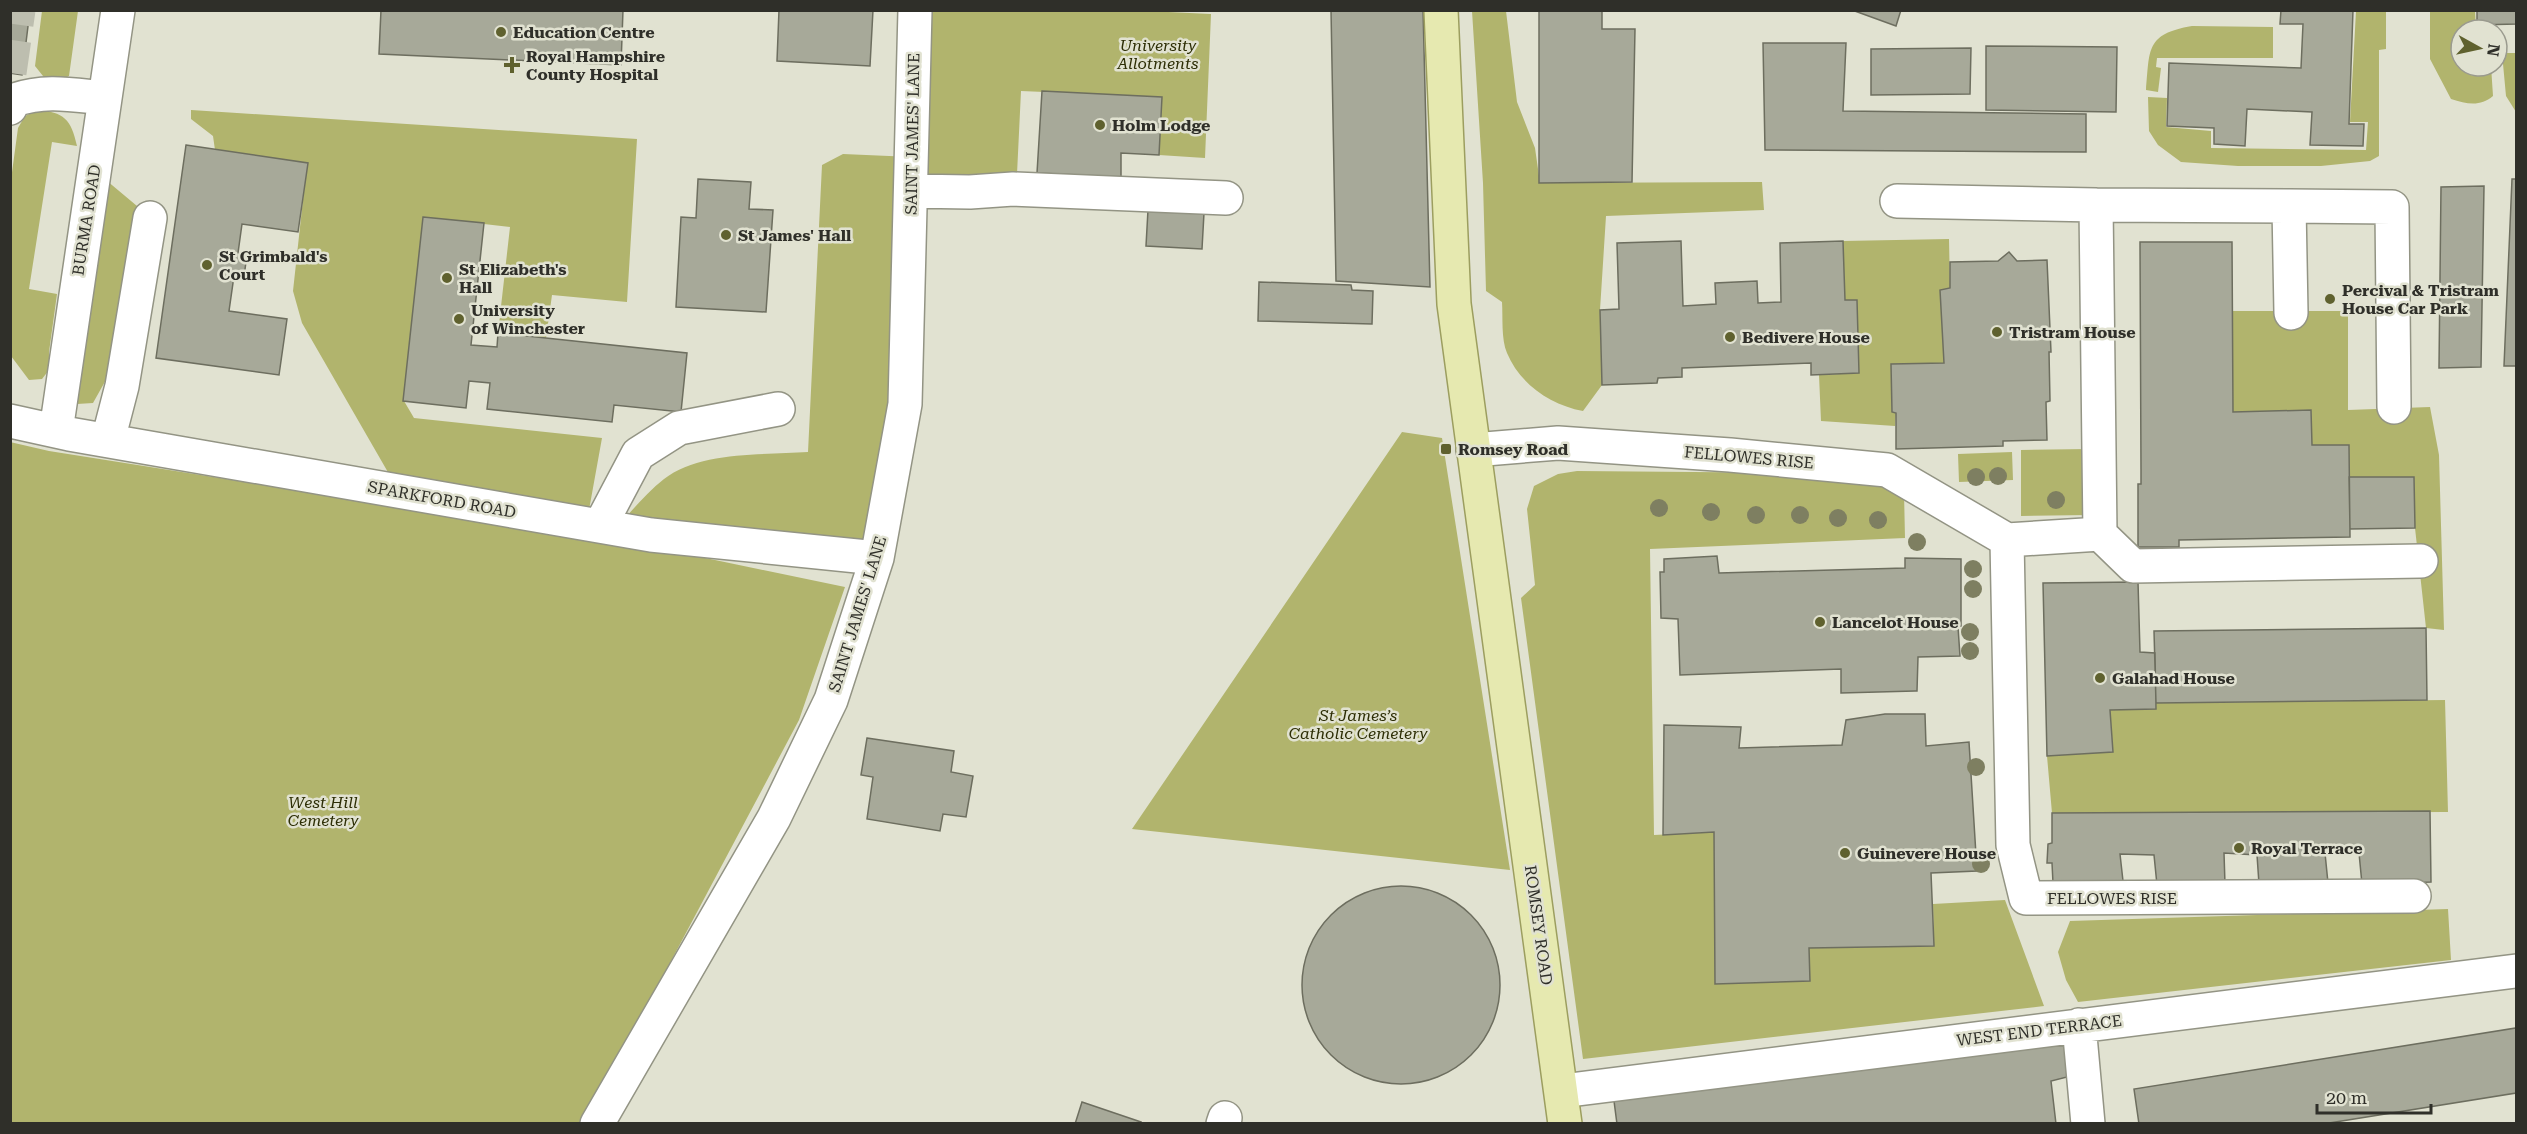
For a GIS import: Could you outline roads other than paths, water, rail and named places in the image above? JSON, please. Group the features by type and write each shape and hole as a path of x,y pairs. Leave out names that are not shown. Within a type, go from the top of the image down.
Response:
{"main road":[{"name":"ROMSEY ROAD","path":"1441,10 1454,304 1565,1124"}],"street":[{"name":"BURMA ROAD","path":"56,431 118,10"},
{"name":"SAINT JAMES' LANE","path":"597,1124 774,818 831,700 877,558 905,404 915,10"},
{"path":"11,98 53,93 105,98"},
{"path":"911,191 970,192 1013,189 1226,198"},
{"path":"1897,201 2392,207 2394,407"},
{"path":"2096,205 2100,534 2133,566 2421,561"},
{"path":"2289,206 2291,313"},
{"path":"108,440 122,386 150,218"},
{"path":"600,526 638,454 679,428 778,409"},
{"name":"SPARKFORD ROAD","path":"10,421 651,535 877,558"},
{"name":"FELLOWES RISE","path":"1473,450 1558,443 1730,455 1887,470 2007,540 2013,845 2026,898 2414,896"},
{"path":"2007,540 2100,534"},
{"name":"WEST END TERRACE","path":"1562,1091 2517,971"},
{"path":"2079,1025 2088,1124"}],"tunnel":[{"path":"10,73 19,10"}],"place":[{"name":"Education Centre","path":"501,32"},
{"name":"Royal Hampshire County Hospital","path":"512,65"},
{"name":"Holm Lodge","path":"1100,125"},
{"name":"St James' Hall","path":"726,235"},
{"name":"St Grimbald's Court","path":"207,265"},
{"name":"St Elizabeth's Hall","path":"447,278"},
{"name":"Percival & Tristram House Car Park","path":"2330,299"},
{"name":"University of Winchester","path":"459,319"},
{"name":"Tristram House","path":"1997,332"},
{"name":"Bedivere House","path":"1730,337"},
{"name":"Romsey Road","path":"1446,449"},
{"name":"Lancelot House","path":"1820,622"},
{"name":"Galahad House","path":"2100,678"},
{"name":"Royal Terrace","path":"2239,848"},
{"name":"Guinevere House","path":"1845,853"}],"park label":[{"name":"University Allotments","path":"1158,54"},
{"name":"St James’s Catholic Cemetery","path":"1358,724"},
{"name":"West Hill Cemetery","path":"323,811"}]}
